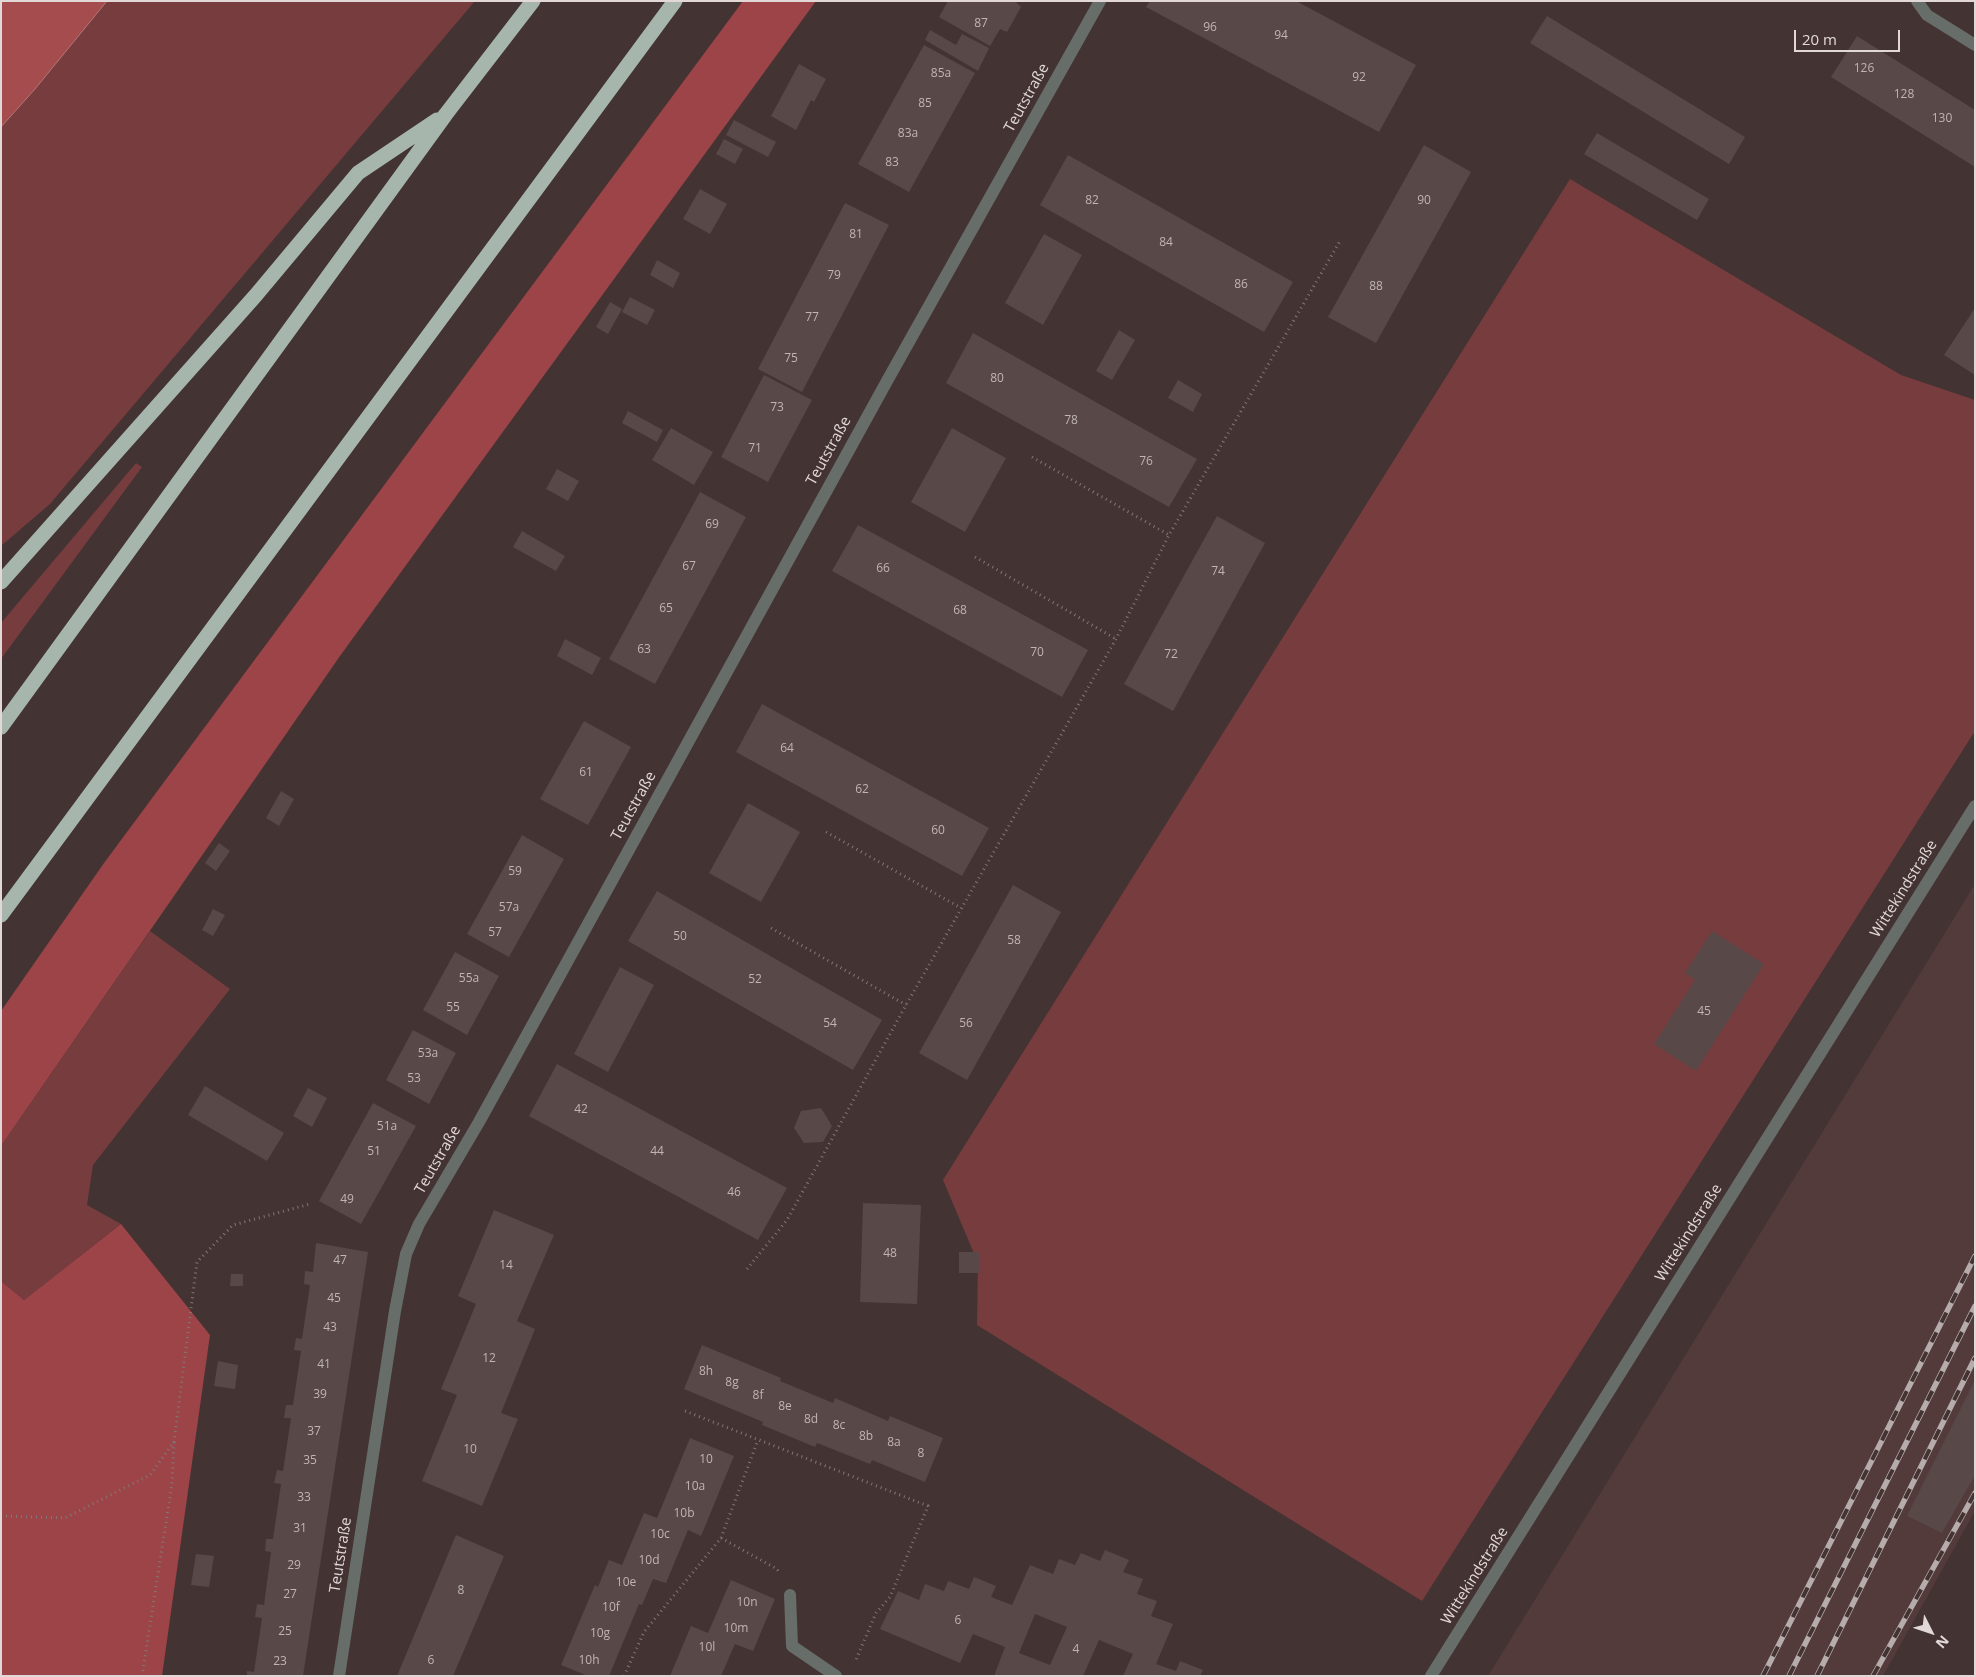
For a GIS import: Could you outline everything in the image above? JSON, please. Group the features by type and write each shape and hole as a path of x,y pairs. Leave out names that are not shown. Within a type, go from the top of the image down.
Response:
{"highway":[{"path":"1,727 446,114 533,1"},
{"path":"1,915 675,1"},
{"path":"1,582 256,295 358,173 446,114"}],"street":[{"name":"Teutstraße","path":"339,1676 399,1289 406,1254 419,1224 478,1122 860,429 1100,1"},
{"path":"1917,1 1927,15 1975,45"},
{"name":"Wittekindstraße","path":"1431,1676 1975,806"},
{"path":"790,1595 792,1646 836,1676"}],"path":[{"path":"746,1269 787,1220 906,1005 1116,639 1169,535 1340,241"},
{"path":"1032,457 1169,535"},
{"path":"975,557 1116,639"},
{"path":"826,832 961,908"},
{"path":"771,928 906,1005"},
{"path":"142,1676 172,1484 174,1442 197,1262 233,1225 310,1204"},
{"path":"685,1412 928,1506 890,1597 876,1613 853,1667"},
{"path":"624,1676 644,1632 721,1538 758,1440"},
{"path":"1,1516 65,1518 150,1475 174,1442"},
{"path":"721,1538 778,1569 790,1595"}],"shaded area":[{"path":"1,1 107,1 35,89 1,127"},
{"path":"107,1 475,1 50,504 1,546 1,127 35,89"},
{"path":"743,1 816,1 340,656 1,1146 1,1011 104,863"},
{"path":"1570,179 1901,375 1975,400 1975,731 1422,1601 977,1325 978,1263 943,1180"},
{"path":"136,463 142,467 1,659 1,623"},
{"path":"1975,884 1975,1511 1883,1676 1488,1676"},
{"path":"150,931 230,989 93,1165 87,1205 121,1224 24,1300 1,1281 1,1146"},
{"path":"121,1224 210,1335 162,1676 1,1676 1,1281 24,1300"}],"building":[{"path":"948,1 1015,1 1021,7 1007,32 1000,29 990,46 939,17"},
{"path":"1150,1 1296,1 1416,65 1379,132 1146,7"},
{"path":"1547,16 1745,137 1729,164 1530,43"},
{"path":"930,30 956,45 962,34 989,48 978,71 925,40"},
{"path":"1857,36 1975,110 1975,167 1831,77"},
{"path":"924,45 975,73 909,192 858,164"},
{"path":"799,64 826,79 814,102 811,100 796,130 771,116"},
{"path":"734,120 776,142 768,157 726,135"},
{"path":"1597,133 1709,199 1697,220 1584,154"},
{"path":"724,139 743,149 735,164 716,154"},
{"path":"1424,145 1471,172 1376,343 1328,317"},
{"path":"1068,155 1293,282 1264,332 1040,205"},
{"path":"700,189 727,204 710,234 683,219"},
{"path":"845,203 889,225 802,392 758,369"},
{"path":"1044,234 1082,255 1043,325 1005,303"},
{"path":"657,260 680,273 673,288 650,275"},
{"path":"630,297 655,310 647,325 622,312"},
{"path":"610,302 622,309 608,334 596,327"},
{"path":"1975,308 1975,375 1944,355"},
{"path":"1119,330 1135,340 1112,380 1096,371"},
{"path":"973,333 1197,459 1169,507 946,383"},
{"path":"764,375 812,400 768,482 721,457"},
{"path":"1178,380 1202,394 1193,412 1168,398"},
{"path":"628,411 663,430 657,442 622,423"},
{"path":"671,428 713,452 694,485 652,460"},
{"path":"952,428 1006,458 965,532 911,502"},
{"path":"557,469 579,481 568,501 546,489"},
{"path":"700,492 746,517 655,684 609,659"},
{"path":"1217,516 1265,543 1173,711 1124,684"},
{"path":"858,525 1088,650 1062,697 832,571"},
{"path":"522,531 565,556 556,571 513,547"},
{"path":"565,639 601,658 592,675 557,656"},
{"path":"762,704 989,828 962,876 736,752"},
{"path":"584,721 631,747 588,825 540,799"},
{"path":"281,791 294,799 279,826 266,818"},
{"path":"748,803 800,832 761,902 709,873"},
{"path":"522,835 564,859 509,957 467,934"},
{"path":"219,843 230,851 216,871 205,863"},
{"path":"1013,885 1061,912 967,1080 919,1053"},
{"path":"657,891 882,1020 853,1070 628,941"},
{"path":"213,909 225,915 213,936 202,930"},
{"path":"1712,931 1764,964 1696,1071 1654,1044 1695,980 1685,973"},
{"path":"455,952 499,976 467,1035 423,1010"},
{"path":"620,967 654,985 608,1072 574,1054"},
{"path":"413,1030 456,1053 429,1104 386,1080"},
{"path":"557,1064 787,1188 758,1240 529,1116"},
{"path":"205,1086 284,1133 267,1161 188,1115"},
{"path":"308,1088 327,1098 312,1127 293,1116"},
{"path":"373,1103 416,1126 361,1224 319,1201"},
{"path":"821,1108 832,1126 823,1142 804,1143 794,1128 801,1111"},
{"path":"863,1203 921,1205 917,1304 860,1302"},
{"path":"494,1210 554,1235 517,1321 535,1329 501,1413 518,1419 482,1506 422,1481 457,1395 441,1389 476,1304 458,1296"},
{"path":"316,1243 368,1252 303,1676 247,1676 247,1671 254,1672 262,1618 255,1617 257,1604 264,1605 271,1552 265,1551 266,1539 273,1539 281,1484 274,1483 277,1470 283,1471 291,1418 284,1418 286,1405 293,1405 301,1351 294,1350 296,1338 302,1339 310,1285 304,1284 305,1271 313,1272"},
{"path":"959,1252 979,1252 979,1273 959,1273"},
{"path":"231,1274 243,1274 243,1286 230,1286"},
{"path":"702,1345 781,1378 780,1381 833,1403 835,1398 888,1421 890,1416 943,1438 925,1482 872,1460 870,1464 817,1443 815,1447 762,1425 763,1422 684,1389"},
{"path":"218,1361 238,1365 235,1389 214,1386"},
{"path":"1975,1380 1975,1475 1942,1533 1907,1516"},
{"path":"690,1438 734,1456 701,1536 688,1530 666,1583 653,1579 642,1605 639,1604 609,1676 588,1676 561,1665 595,1585 598,1587 609,1560 622,1565 644,1513 657,1518"},
{"path":"456,1535 504,1556 453,1676 397,1676"},
{"path":"1105,1550 1129,1560 1123,1572 1143,1579 1137,1594 1157,1601 1151,1616 1173,1624 1156,1664 1176,1671 1180,1661 1203,1670 1200,1676 1123,1676 1133,1654 1099,1640 1083,1676 994,1676 1005,1647 973,1634 960,1663 880,1629 898,1591 919,1600 925,1584 944,1591 948,1581 969,1589 974,1577 996,1586 991,1597 1012,1605 1030,1565 1053,1574 1059,1559 1075,1565 1081,1553 1100,1561","holes":["1035,1614 1067,1627 1050,1665 1019,1653"]},
{"path":"196,1554 214,1556 209,1587 191,1585"},
{"path":"731,1580 775,1599 753,1651 735,1644 721,1676 670,1676 691,1626 708,1633"}],"railway":[{"path":"1763,1676 1975,1256"},
{"path":"1789,1676 1975,1306"},
{"path":"1817,1676 1975,1358"},
{"path":"1873,1676 1975,1493"}]}
